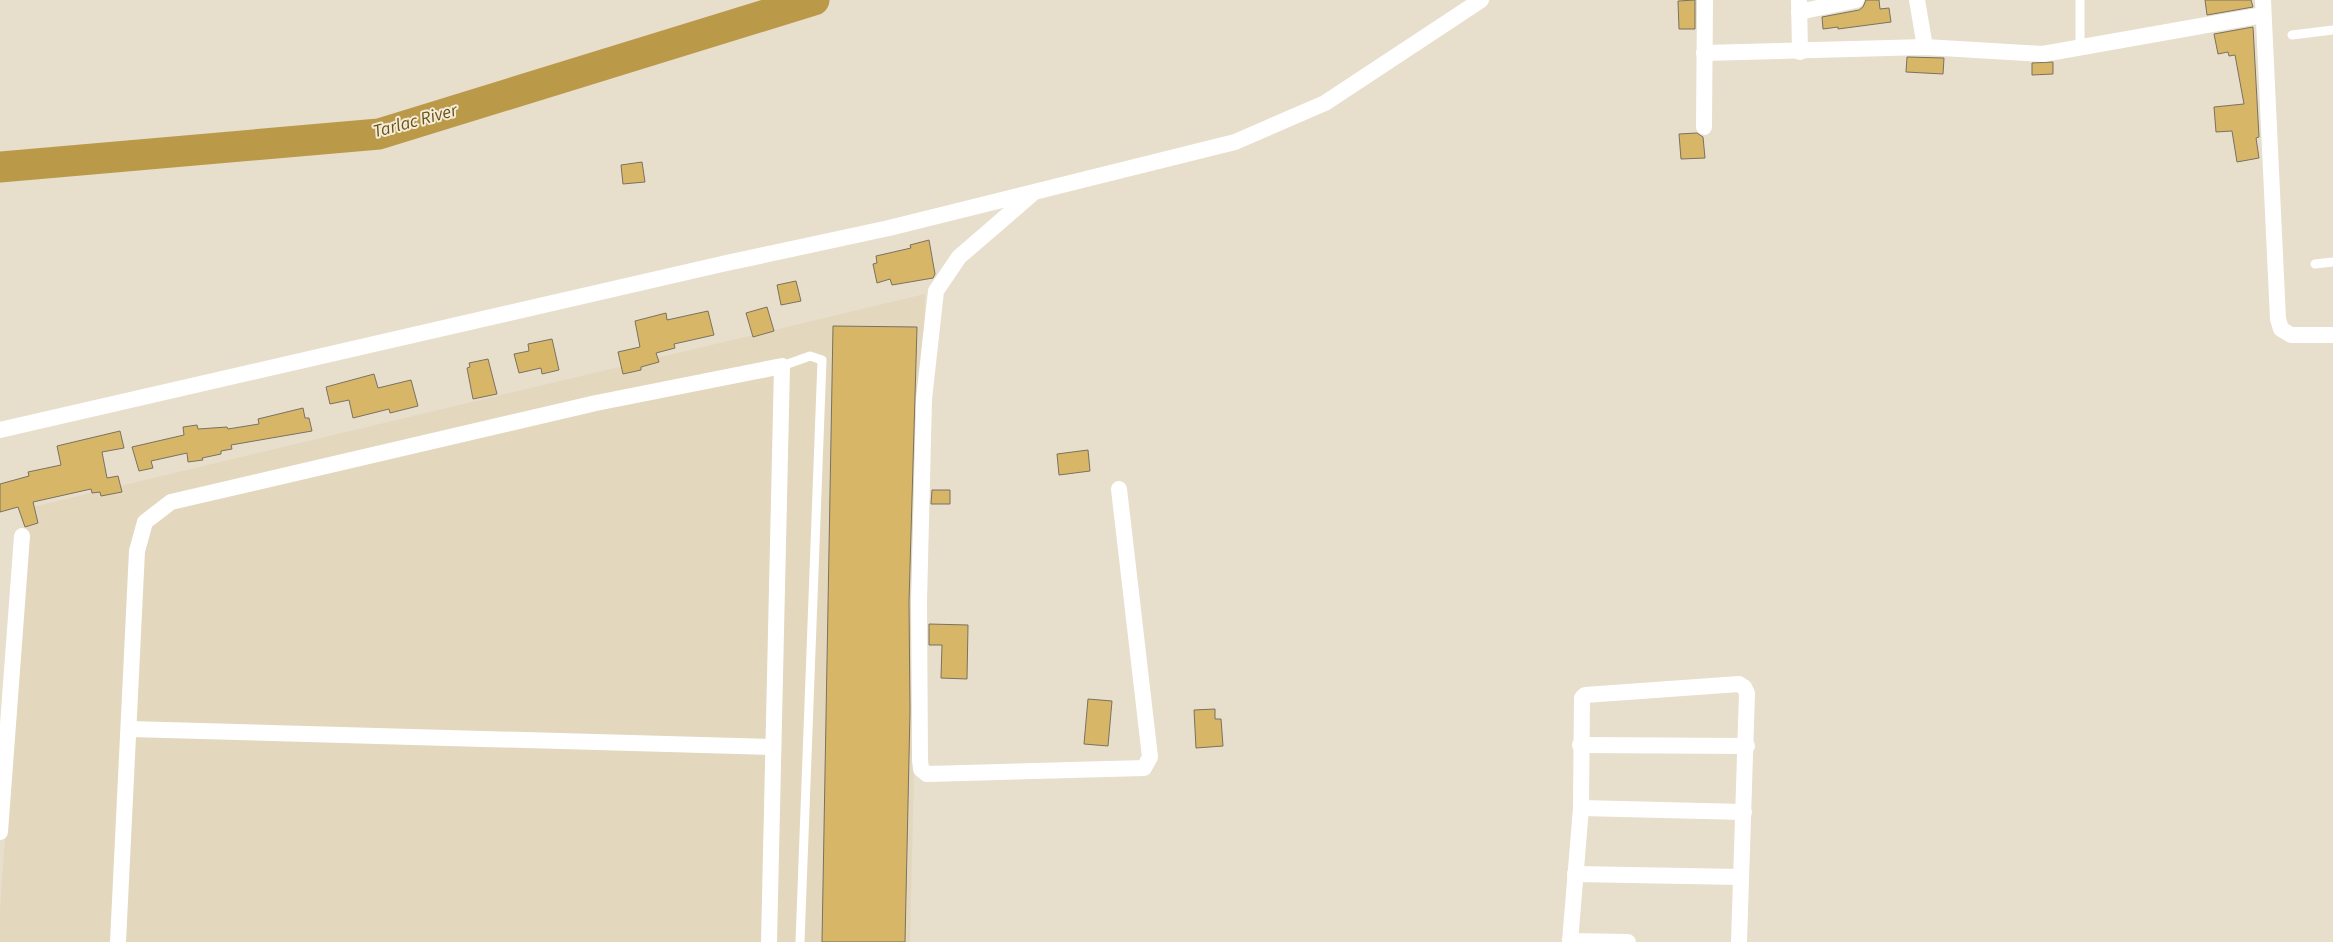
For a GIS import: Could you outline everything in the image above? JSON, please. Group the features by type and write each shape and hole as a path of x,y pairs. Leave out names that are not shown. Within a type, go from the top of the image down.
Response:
{"street":[{"path":"0,430 712,266 889,228 1235,142 1325,104 1481,0"},
{"path":"1704,127 1705,0"},
{"path":"1800,52 1799,6 1856,0"},
{"path":"1917,0 1925,48"},
{"path":"1704,53 1925,48 2043,54 2080,48 2263,8 2278,319 2281,329 2290,335 2333,335"},
{"path":"1035,191 959,257 936,292 924,399 919,602 920,760 921,769 927,774 1144,768 1148,763 1150,757 1119,489"},
{"path":"118,942 137,551 145,522 171,502 596,403 782,366 769,942"},
{"path":"0,832 22,536"},
{"path":"1628,942 1570,942 1581,808 1580,702 1585,695 1739,684 1748,693 1739,942"},
{"path":"129,729 773,747"},
{"path":"1580,745 1746,746"},
{"path":"1581,808 1744,812"},
{"path":"1575,874 1741,877"}],"lane":[{"path":"2080,0 2080,48"},
{"path":"2292,35 2333,30"},
{"path":"2315,264 2333,262"},
{"path":"782,366 810,356 822,360 800,942"}],"shaded area":[{"path":"925,294 910,942 0,942 0,911 28,508"}],"building":[{"path":"1695,0 1695,29 1679,29 1678,1"},
{"path":"1866,0 1879,0 1880,9 1889,8 1891,22 1838,29 1838,27 1823,29 1822,17 1859,10 1863,7"},
{"path":"2205,0 2251,0 2253,7 2207,15"},
{"path":"2253,27 2259,137 2256,138 2259,158 2237,162 2232,131 2216,132 2214,107 2244,104 2235,55 2229,56 2228,52 2218,54 2214,34"},
{"path":"1907,57 1944,58 1943,74 1906,72"},
{"path":"2053,62 2053,74 2032,75 2032,63"},
{"path":"1697,133 1703,137 1705,158 1681,159 1679,134"},
{"path":"642,162 645,182 623,184 621,165"},
{"path":"929,240 935,274 933,278 892,285 890,279 877,283 873,264 877,263 876,256 911,248 910,245"},
{"path":"796,281 801,301 781,305 777,285"},
{"path":"767,307 774,331 753,337 746,313"},
{"path":"708,311 714,335 674,344 675,348 656,353 659,362 641,367 641,370 623,374 618,352 640,347 635,321 666,313 667,320"},
{"path":"833,326 917,327 909,602 910,711 905,942 822,942"},
{"path":"552,339 559,370 542,374 541,368 519,373 514,354 529,351 528,344"},
{"path":"488,359 497,394 473,399 467,368 470,367 469,363"},
{"path":"374,374 378,388 411,380 418,406 390,413 389,409 353,418 349,400 330,404 326,387"},
{"path":"303,408 305,418 309,418 312,431 231,445 232,449 221,451 221,454 202,458 203,460 188,462 187,453 151,461 153,468 139,471 132,447 184,435 183,427 197,425 198,429 227,427 228,429 259,424 258,419"},
{"path":"120,431 124,448 102,452 107,478 118,476 122,492 101,496 100,492 92,493 91,489 33,502 38,523 25,527 18,507 0,512 0,484 29,476 28,472 61,465 57,446"},
{"path":"1088,450 1090,471 1059,475 1057,454"},
{"path":"932,490 950,490 950,504 931,504"},
{"path":"929,624 968,625 967,679 941,678 942,645 929,645"},
{"path":"1088,699 1112,701 1108,746 1084,744"},
{"path":"1215,709 1215,719 1221,719 1223,746 1196,748 1194,710"}],"waterway":[{"name":"Tarlac River","path":"0,167 379,134 814,0"}]}
